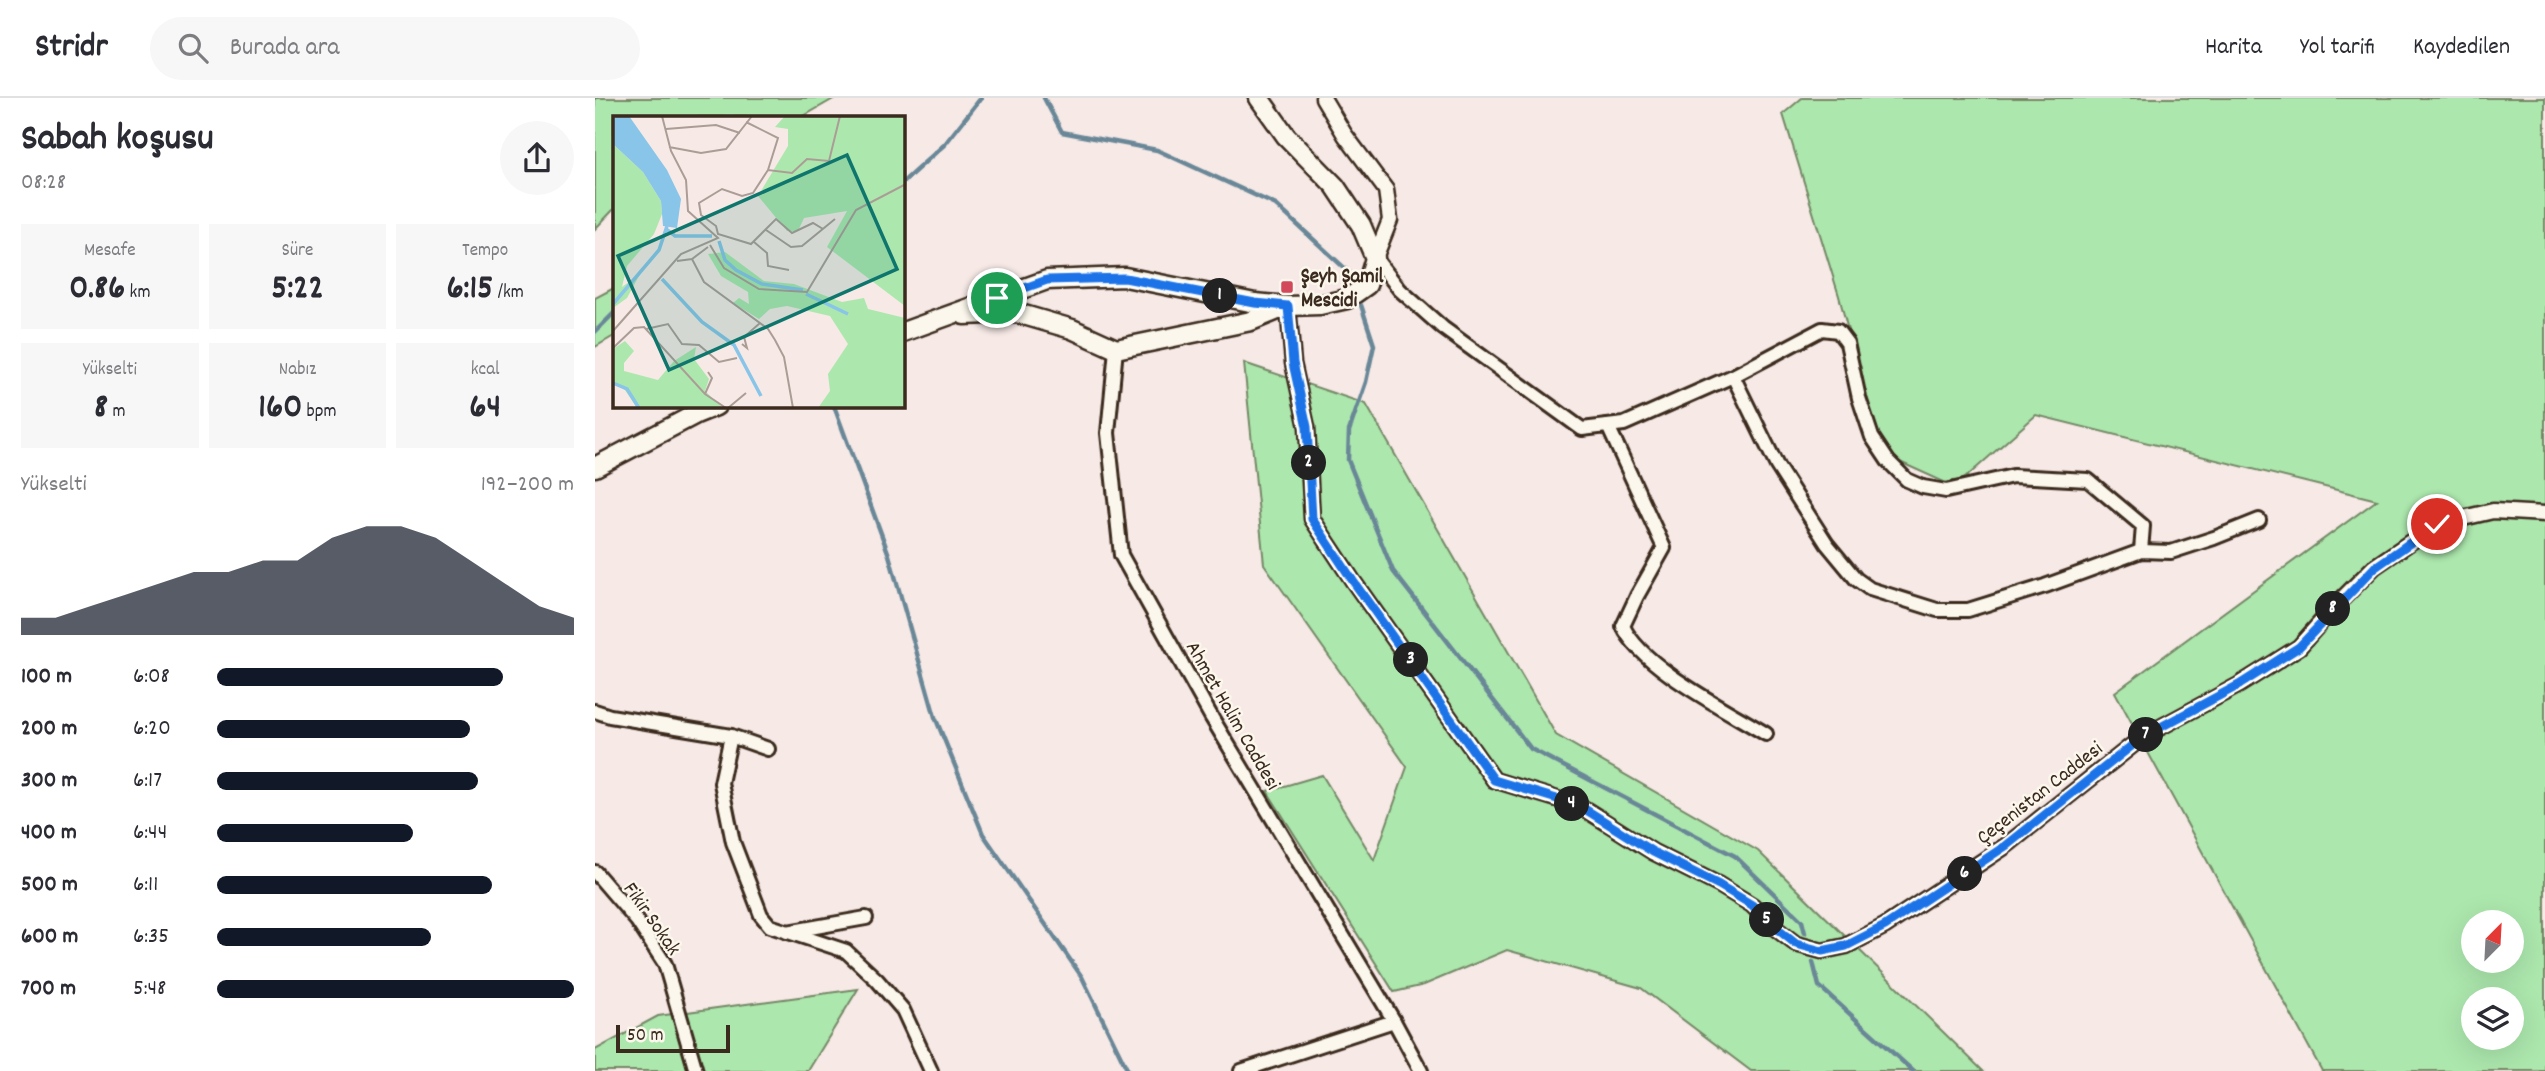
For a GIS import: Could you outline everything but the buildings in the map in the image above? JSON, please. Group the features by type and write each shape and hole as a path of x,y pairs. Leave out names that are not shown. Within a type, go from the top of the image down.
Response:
{"main road":[{"path":"905,331 1047,280 1125,278 1255,303 1288,306 1320,305 1347,299 1367,285 1375,258 1361,225 1335,186 1286,136 1259,98"},
{"path":"947,315 1017,313 1072,329 1116,349 1251,321 1288,306"},
{"path":"595,467 711,408"}],"street":[{"path":"1323,98 1345,135 1385,190 1391,220 1375,258 1400,290 1443,328 1582,429 1624,424 1733,376 1822,329 1838,331 1847,343 1859,398 1872,437 1888,461 1907,480 1923,487 1946,491 2013,476 2088,480 2143,526 2141,551"},
{"name":"Çeçenistan Caddesi","path":"1288,306 1293,363 1307,427 1312,519 1494,780 1580,806 1653,852 1752,905 1796,944 1822,951 1846,946 1885,926 2007,845 2144,736 2239,685 2299,647 2374,568 2437,524 2493,511 2545,514"},
{"name":"Ahmet Halim Caddesi","path":"1116,349 1108,433 1121,555 1212,718 1394,1021 1421,1071"},
{"path":"1733,376 1777,466 1827,544 1856,579 1870,589 1937,610 1968,610 2045,586 2141,551 2171,552 2259,520"},
{"path":"1608,426 1664,548 1623,626 1629,640 1661,669 1766,734"},
{"path":"595,711 610,716 731,736 768,749"},
{"path":"731,736 721,783 733,842 761,915 770,926 846,951 887,989 903,1010 931,1071"},
{"name":"Fikir Sokak","path":"595,872 638,921 665,964 696,1071"},
{"path":"787,932 866,918"},
{"path":"1241,1071 1394,1021"}],"green space":[{"path":"595,98 835,98 804,116 613,116 613,210 595,229"},
{"path":"1802,98 2545,98 2545,1071 2322,1071 2115,692 2377,500 2036,415 1955,487 1880,453 1839,296 1783,114"},
{"path":"613,289 613,337 595,347 595,298"},
{"path":"1244,363 1366,404 1556,735 1758,851 1983,1071 1751,1071 1641,988 1507,950 1424,985 1394,992 1267,791 1322,775 1374,860 1407,767 1264,564"},
{"path":"858,989 808,1071 595,1071 595,1050 658,1016"}],"waterway":[{"path":"905,180 945,144 981,98"},
{"path":"1044,98 1062,132 1157,150 1276,205 1351,274 1352,278"},
{"path":"1361,305 1374,345 1366,382 1349,431 1348,460 1393,571 1531,749 1735,856 1802,921 1805,933"},
{"path":"595,332 613,314"},
{"path":"835,408 889,555 935,717 983,834 1082,977 1128,1071"},
{"path":"1813,962 1819,986 1913,1071"}],"place":[{"name":"Şeyh Şamil Mescidi","path":"1287,287"}],"route":[{"path":"997,298 1047,280 1125,278 1255,303 1288,306 1293,363 1307,427 1312,519 1494,780 1580,806 1653,852 1752,905 1796,944 1822,951 1846,946 1885,926 2007,845 2144,736 2239,685 2299,647 2374,568 2437,524"}]}
